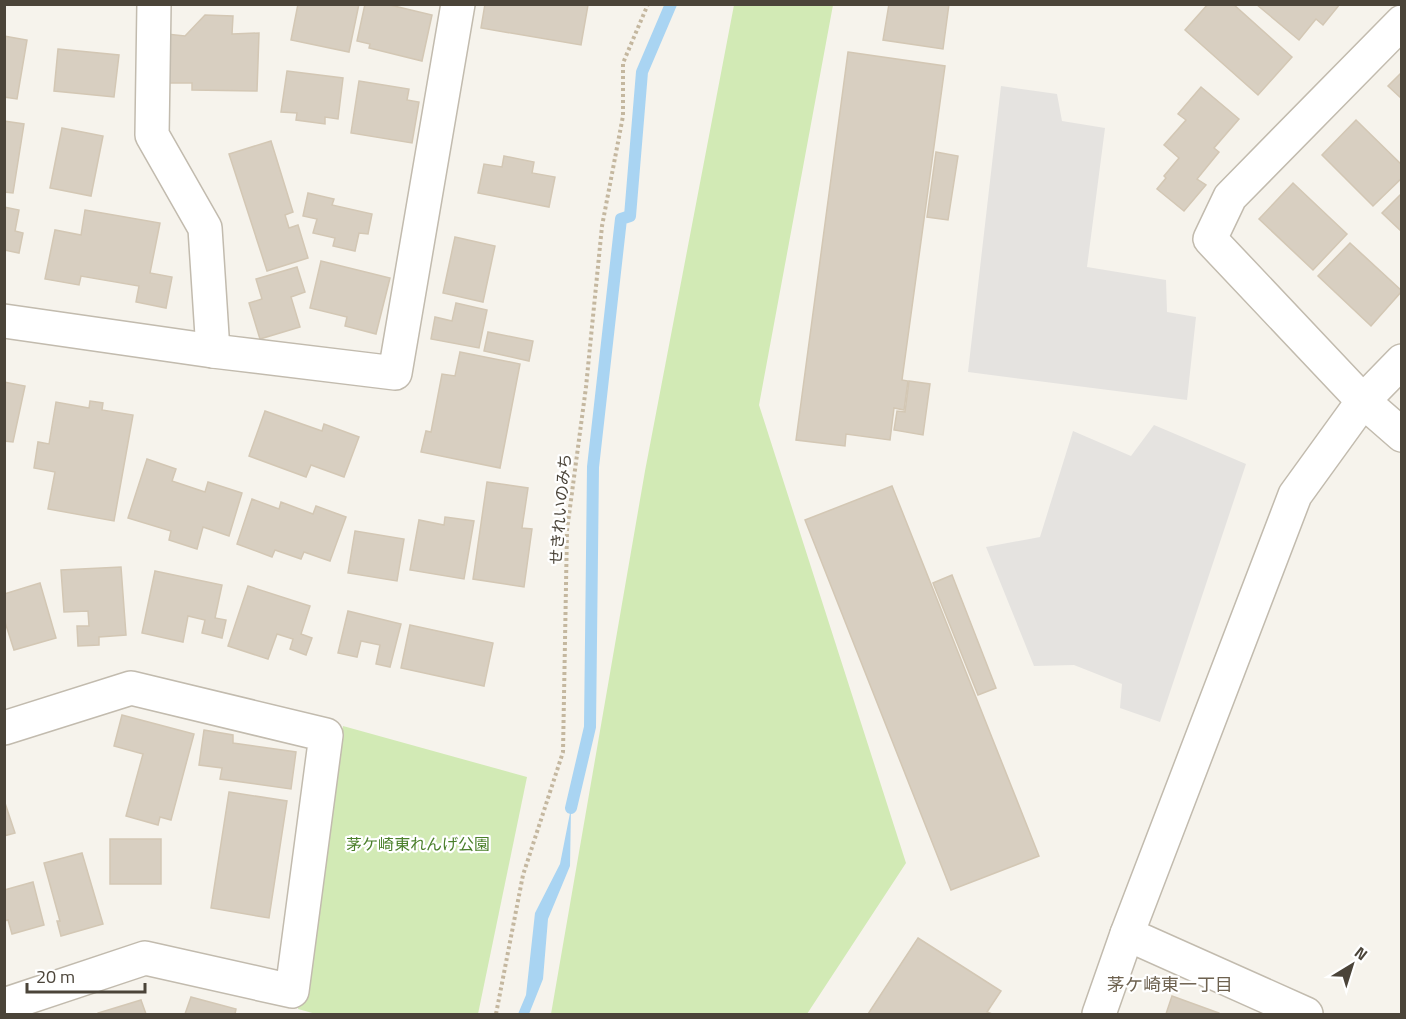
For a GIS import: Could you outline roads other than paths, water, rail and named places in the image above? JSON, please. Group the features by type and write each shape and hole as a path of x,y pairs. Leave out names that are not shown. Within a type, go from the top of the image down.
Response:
{"street":[{"path":"154,4 152,135 205,228 213,351"},
{"path":"4,321 213,351 395,373 458,4"},
{"path":"1401,22 1230,196 1210,239 1363,401 1401,435"},
{"path":"1099,1014 1127,934 1295,495 1363,401 1401,362"},
{"path":"4,728 131,688 326,735 292,991 145,958 4,1005"},
{"path":"1127,934 1306,1014"}],"water":[{"path":"571,808 570,866 548,919 543,979 529,1014 518,1014 526,995 535,913 560,864"}],"waterway":[{"path":"571,808 590,727 593,467 621,219 630,216 642,72 671,4"}],"district":[{"name":"茅ケ崎東一丁目","path":"1170,985"}],"park label":[{"name":"茅ケ崎東れんげ公園","path":"418,844"}]}
